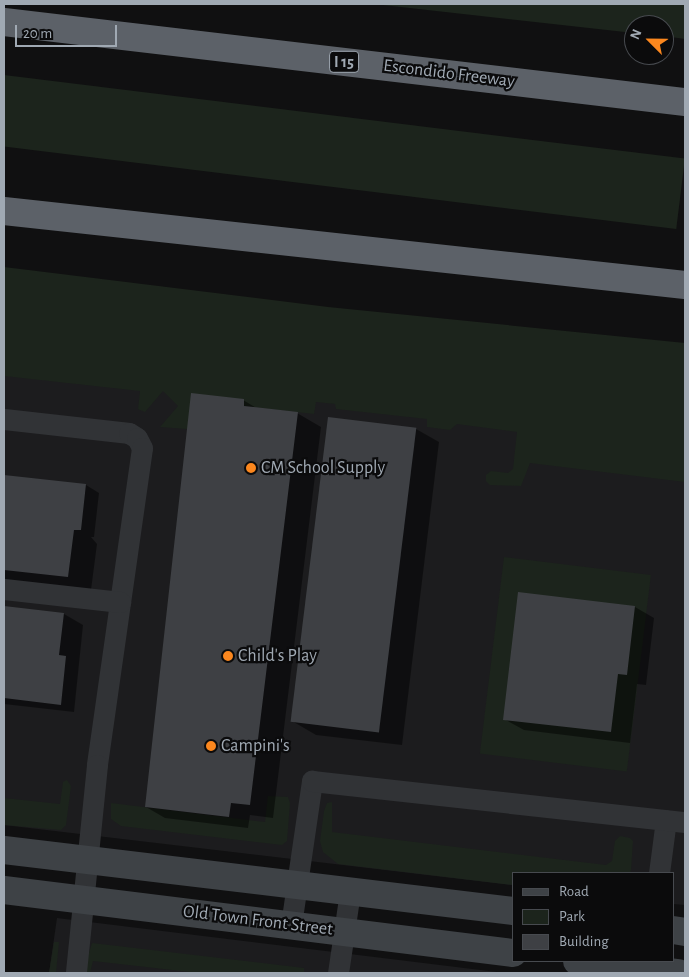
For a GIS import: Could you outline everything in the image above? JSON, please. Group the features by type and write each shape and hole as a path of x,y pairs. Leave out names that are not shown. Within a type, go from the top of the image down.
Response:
{"highway":[{"name":"Escondido Freeway","path":"4,22 685,102"},
{"path":"4,211 685,285"}],"main road":[{"path":"4,850 512,911"},
{"name":"Old Town Front Street","path":"4,890 512,953"},
{"path":"586,962 678,973"}],"lane":[{"path":"4,419 129,433 138,438 142,448 97,765 76,973"},
{"path":"4,589 120,602"},
{"path":"292,925 312,780 676,821 659,872"},
{"path":"338,973 350,892"}],"shaded area":[{"path":"4,368 685,441 685,905 674,904 674,872 512,872 512,885 4,825"},
{"path":"57,918 505,973 49,973"}],"green space":[{"path":"374,4 685,4 685,39 674,37 674,15 624,15 624,32"},
{"path":"4,75 685,159 676,229 4,147"},
{"path":"4,267 328,307 685,343 685,482 530,463 521,486 490,485 486,481 486,475 491,471 508,473 513,469 517,432 457,424 450,430 427,427 427,419 336,409 335,404 316,402 314,414 244,406 187,429 160,427 178,406 163,391 145,412 138,409 140,391 4,376"},
{"path":"504,557 651,575 627,772 480,754"},
{"path":"67,780 71,786 66,825 61,830 4,825 4,798 60,804 63,782"},
{"path":"268,796 288,797 290,803 287,841 282,845 121,826 111,819 111,803 265,822"},
{"path":"332,802 332,832 606,865 612,861 615,841 620,836 630,838 633,841 631,870 630,872 512,872 512,885 338,864 323,852 320,841 324,811 327,803"},
{"path":"54,942 59,942 56,973 49,973"},
{"path":"92,943 304,968 304,973 199,973 93,961 90,973 83,973"}],"building":[{"path":"191,393 244,399 244,406 298,412 250,805 231,803 229,817 145,807"},
{"path":"328,417 416,428 379,733 291,722"},
{"path":"4,475 86,484 81,530 74,530 68,577 4,570"},
{"path":"518,592 635,606 627,675 618,674 611,732 503,720"},
{"path":"4,606 64,613 59,655 66,656 61,705 4,698"}],"place":[{"name":"CM School Supply","path":"251,468"},
{"name":"Child's Play","path":"228,656"},
{"name":"Campini's","path":"211,746"}]}
